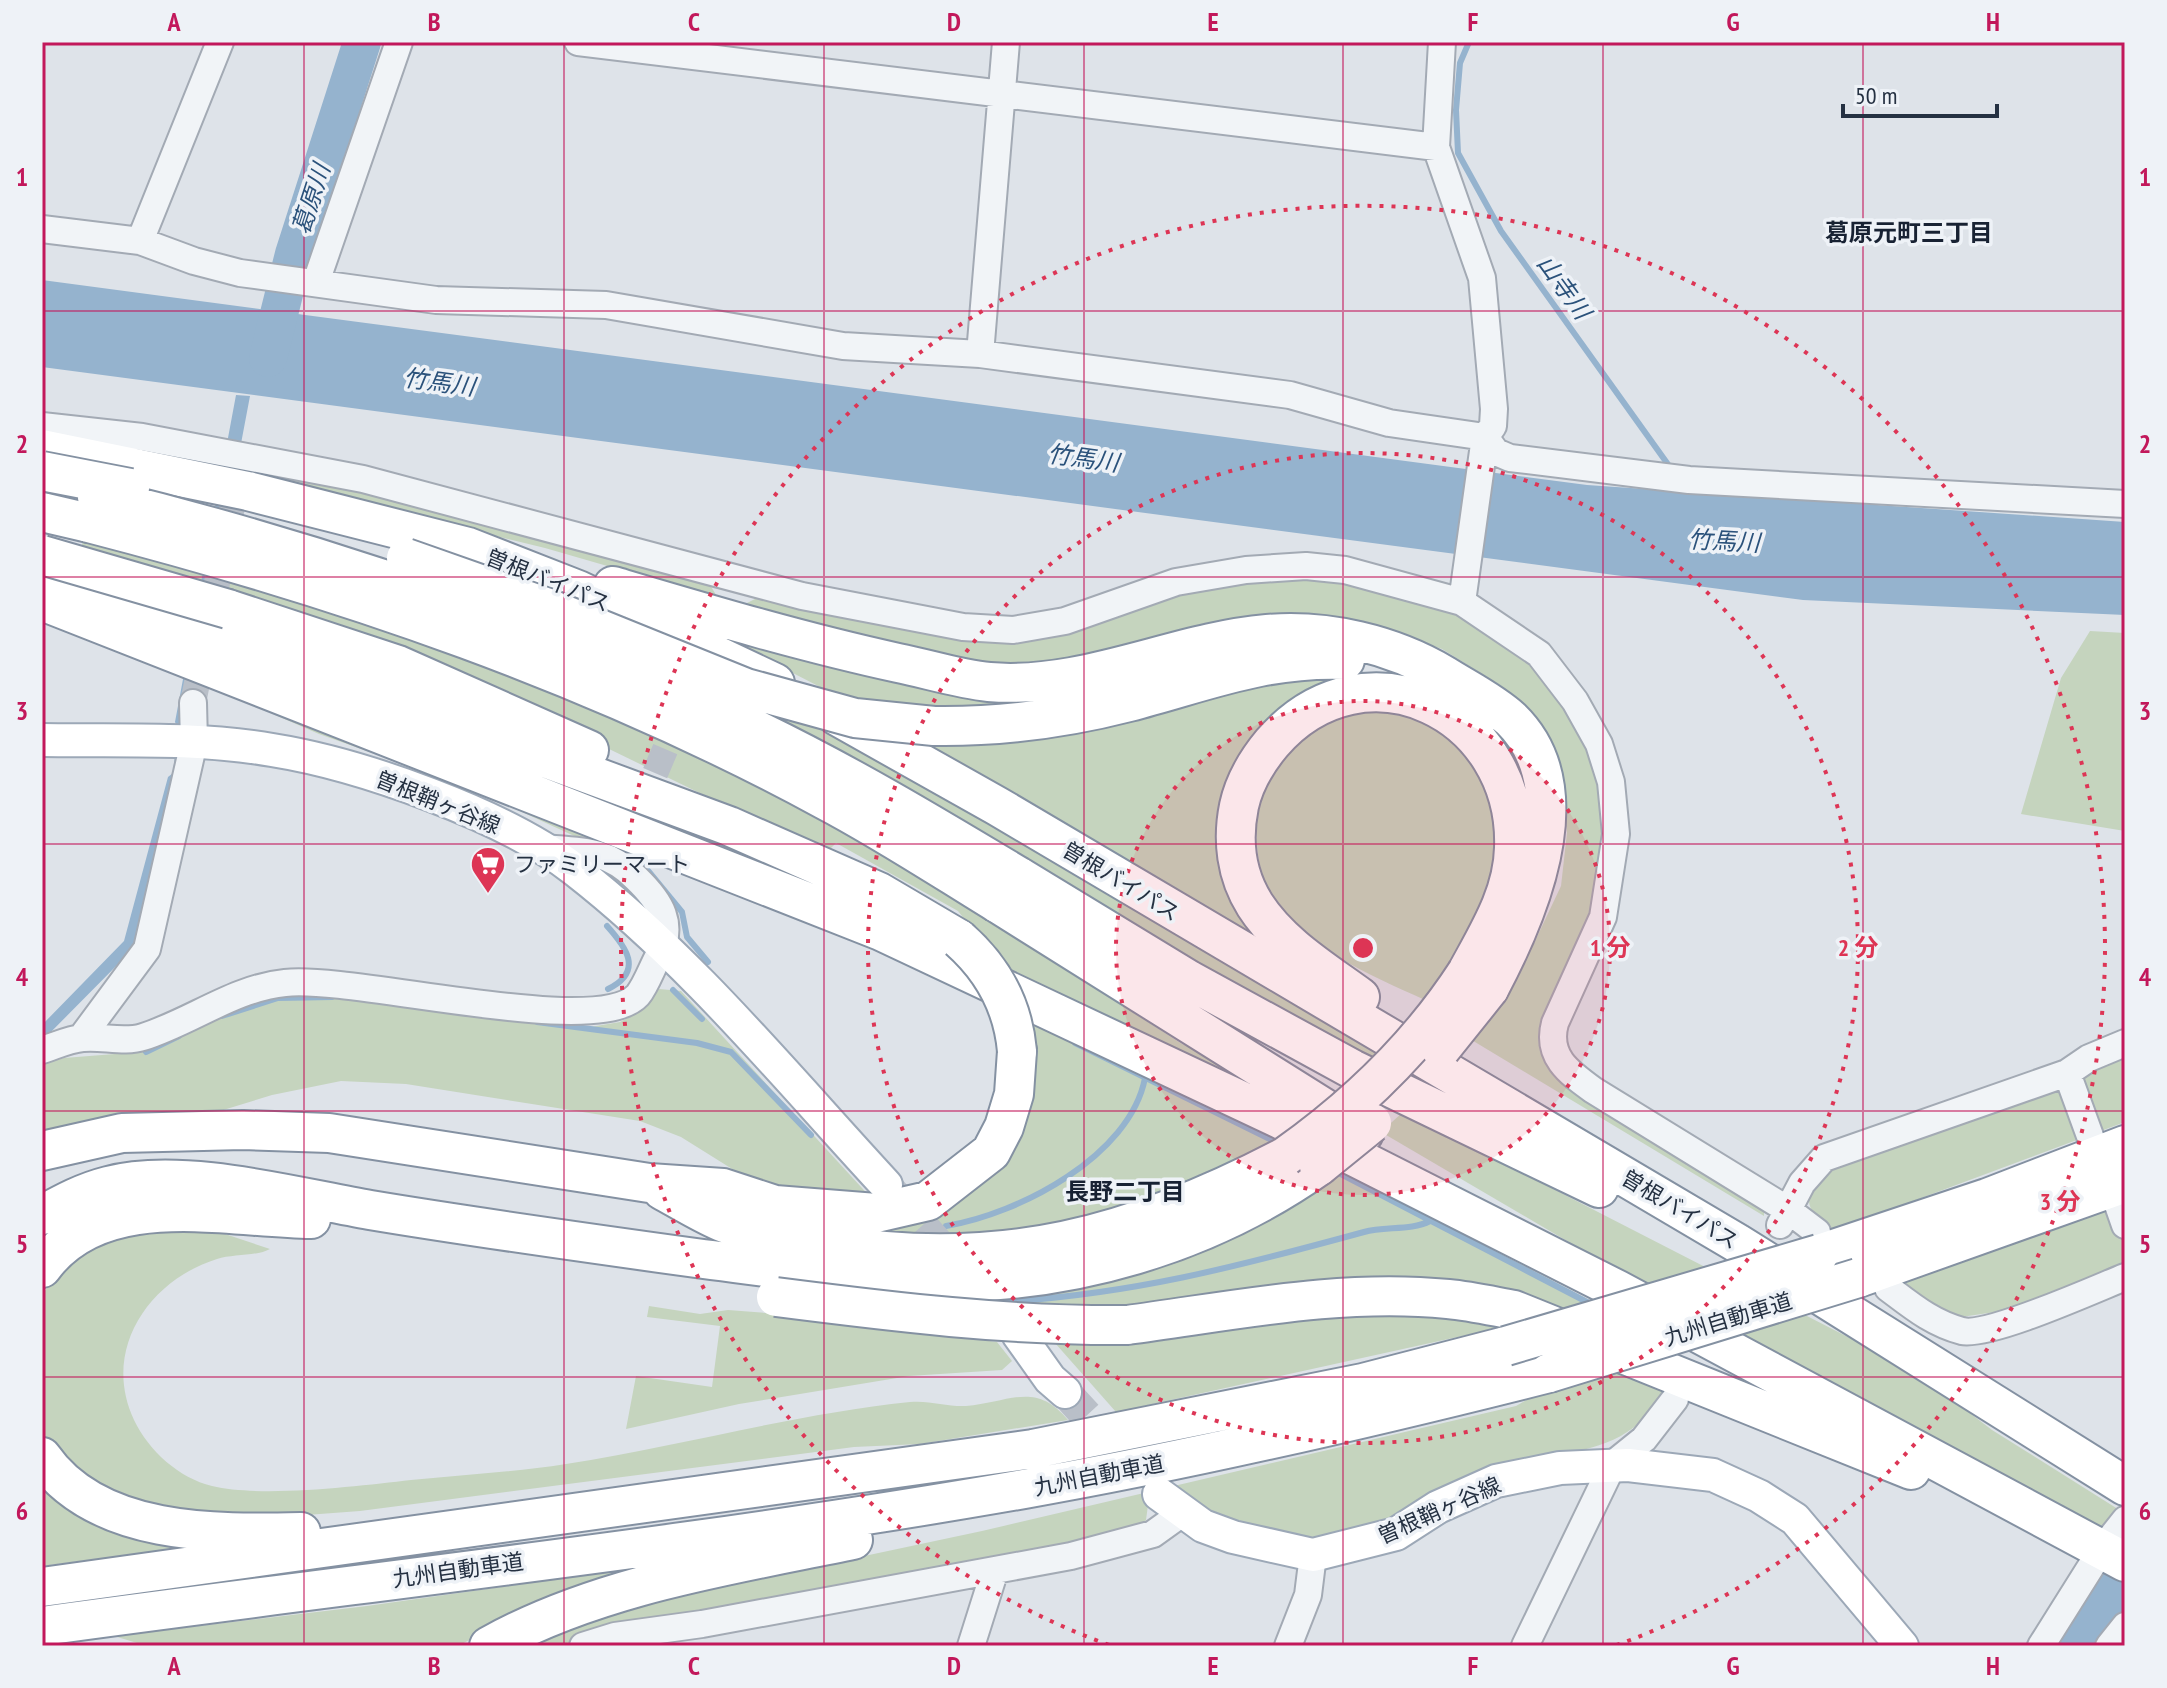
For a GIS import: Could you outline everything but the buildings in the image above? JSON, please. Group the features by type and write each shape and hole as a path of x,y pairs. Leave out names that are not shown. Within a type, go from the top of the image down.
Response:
{"highway":[{"name":"曽根バイパス","path":"42,449 248,491 468,547 578,590 766,678 887,742 1737,1243 2125,1486"},
{"path":"42,471 312,531 471,579 774,697 855,718 934,726 998,727 1055,720 1268,663 1320,659 1367,661 1446,677"},
{"path":"42,484 203,523 401,583 578,650 815,760 1007,890 1618,1290"},
{"path":"42,512 297,580 515,657 663,720 1189,980 1352,1069 1711,1244 1943,1373"},
{"path":"42,1215 75,1196 112,1184 203,1181 552,1239 833,1275 934,1282 1007,1280 1108,1263 1174,1244 1252,1206 1302,1161 1332,1123 1374,1086 1444,1007 1478,980 1536,887 1543,852 1544,791 1527,740 1511,720 1446,677 1421,662 1387,649 1330,636 1268,634 1199,645 1053,680 989,682 828,648 536,563 468,547"},
{"path":"42,555 228,609 370,655 559,734 729,826"},
{"path":"42,572 729,826 879,892 959,939 983,960 998,983 1015,1028 1017,1051 1014,1094 1004,1127 991,1152 928,1201 876,1213 775,1205 723,1188 649,1183 329,1133 122,1133 42,1151"},
{"path":"42,601 881,931 1282,1120 2115,1546"},
{"path":"1478,980 1514,849 1512,814 1495,765 1470,729 1430,702 1379,694 1354,695 1315,707 1289,724 1271,744 1242,790 1234,827 1238,867 1255,905 1282,938 1386,1017 1553,1115 1737,1243"},
{"path":"42,1185 60,1175 126,1159 236,1160 329,1133"},
{"name":"九州自動車道","path":"42,1587 1033,1449 1348,1386 1506,1346 1818,1243 1987,1198 2107,1140"},
{"path":"649,1183 722,1222 764,1235 871,1252 920,1256 999,1253 1102,1233 1302,1161"},
{"name":"九州自動車道","path":"42,1626 842,1518 1023,1489 1213,1453 1549,1373 1873,1283 2123,1204"},
{"path":"42,1268 54,1251 85,1230 120,1218 160,1211 258,1218 434,1220"},
{"path":"552,1239 776,1297 960,1321 1046,1326 1127,1325 1273,1305 1383,1296 1449,1299 1514,1310 2115,1546"},
{"path":"489,1646 535,1623 634,1589 954,1518 1213,1453"},
{"path":"42,1457 52,1471 80,1495 136,1520 199,1529 283,1532 480,1526"},
{"path":"42,1642 93,1646"}],"main road":[{"name":"曽根鞘ヶ谷線","path":"42,740 191,742 272,749 329,761 444,801 538,848 573,868 664,945 886,1185"},
{"path":"1018,1334 1050,1379 1065,1392"},
{"name":"曽根鞘ヶ谷線","path":"1172,1502 1203,1526 1233,1537 1313,1555 1396,1534 1438,1507 1496,1481 1560,1468 1613,1464 1713,1475 1759,1496 1795,1519 1902,1646"}],"street":[{"path":"140,241 220,42"},
{"path":"316,282 399,42"},
{"path":"578,42 1436,147"},
{"path":"980,354 1006,42"},
{"path":"1442,42 1436,147 1482,278 1494,409 1493,426 1483,449 1462,602"},
{"path":"42,229 140,241 194,261 240,273 436,300 606,305 843,346 980,354 1290,395 1510,458 1656,478 2125,504"},
{"path":"42,426 142,437 242,466 363,479 733,589 963,627 1013,630 1065,621 1176,582 1246,570 1291,567 1345,570 1462,602 1539,654 1575,701 1599,744 1611,782 1616,834 1606,903 1555,1023 1551,1037 1554,1053 1564,1069 1593,1090 1818,1243"},
{"path":"81,1038 147,949 191,742 193,703"},
{"path":"42,1050 81,1038 140,1039 255,989 285,982 346,984 533,1010 614,1008 637,995 664,945"},
{"path":"1784,1218 1802,1183 1824,1158 2067,1073 2089,1058 2125,1043"},
{"path":"2067,1073 2107,1140"},
{"path":"1873,1283 1928,1319 1966,1332 2029,1316 2125,1277"},
{"path":"1943,1373 1952,1327"},
{"path":"1525,1646 1613,1464 1644,1439 1675,1399"},
{"path":"583,1646 615,1636 702,1624 1071,1556 1153,1534 1172,1502"},
{"path":"2041,1646 2115,1546"},
{"path":"1288,1646 1308,1595 1313,1555"},
{"path":"971,1646 995,1570"},
{"path":"2109,1646 2125,1626"}],"green space":[{"path":"255,470 378,494 710,585 718,598 545,548 245,475"},
{"path":"84,535 321,604 615,714 845,827 1182,1044 1242,1071 1305,1109 1179,1049 1011,978 958,911 836,843 825,854 570,730 81,550"},
{"path":"1266,579 1335,581 1421,602 1489,632 1545,678 1567,709 1586,745 1603,795 1606,827 1600,884 1593,912 1575,967 1542,1047 1764,1208 1764,1216 1470,1039 1527,958 1561,886 1567,833 1562,782 1523,706 1501,686 1442,649 1401,635 1078,662 973,666 745,604 763,595 982,638 1170,595"},
{"path":"689,627 1101,684 1048,709 861,708 787,670"},
{"path":"2090,631 2125,633 2125,831 2021,814 2061,678"},
{"path":"1337,671 1382,675 1237,765 1272,948 917,739 1258,678"},
{"path":"251,697 614,839 603,847 596,846 468,787 319,734 250,704"},
{"path":"734,698 827,726 1388,1051 1374,1065"},
{"path":"1376,711 1421,722 1446,736 1467,758 1494,803 1496,856 1482,909 1457,958 1425,1000 1339,957 1301,929 1270,893 1258,857 1257,819 1262,794 1272,772 1287,753 1326,724 1350,715"},
{"path":"659,989 681,991 873,1200 857,1202 753,1182 681,1137 640,1121 406,1084 341,1081 272,1095 207,1115 42,1137 42,1064 64,1058 140,1052 195,1025 268,997 306,994 410,1003 590,1027 620,1022 637,1013"},
{"path":"1027,1017 1284,1139 1216,1179 1020,1237 893,1238 740,1213 949,1209 980,1186 1000,1164"},
{"path":"2125,1055 2125,1122 1830,1232 1811,1209 1810,1189 1817,1169 2082,1082 2088,1072"},
{"path":"1403,1112 1711,1270 1647,1288 1381,1132"},
{"path":"1336,1170 1593,1302 1563,1309 1484,1291 1020,1308 846,1289"},
{"path":"2125,1203 2124,1265 2015,1309 1948,1319 1899,1284"},
{"path":"143,1226 219,1232 270,1249 217,1259 171,1283 152,1301 138,1321 128,1344 123,1368 125,1394 140,1431 166,1462 188,1477 212,1486 257,1491 311,1490 528,1469 609,1457 823,1414 910,1402 966,1406 1033,1397 1056,1408 1068,1420 920,1444 854,1447 360,1511 266,1518 143,1506 95,1487 54,1451 42,1433 42,1294 76,1255"},
{"path":"649,1306 700,1314 728,1310 791,1315 997,1342 1012,1361 1002,1370 909,1376 739,1404 626,1429 636,1376 712,1387 720,1326 647,1317"},
{"path":"1361,1313 1453,1317 1503,1327 1116,1412 1055,1343 1135,1338"},
{"path":"1805,1315 1916,1372 1992,1430 2121,1511 2109,1530 1737,1336"},
{"path":"1626,1369 1673,1388 1634,1428 1606,1443 1552,1455 1324,1548 1148,1505 1146,1520 1133,1536 551,1646 515,1646 657,1600 982,1531 1516,1406 1539,1393"},
{"path":"42,1478 195,1546 42,1566"},
{"path":"705,1558 524,1611 458,1646 147,1646 114,1636 367,1606"}],"water":[{"name":"竹馬川","path":"42,280 1587,485 2125,522 2125,615 1803,600 42,367"},
{"path":"236,395 250,396 236,470 232,472 178,773 134,948 42,1041 42,1025 124,941 168,777 173,773 178,728 175,722"}],"waterway":[{"name":"葛原川","path":"268,358 294,254 362,42"},
{"name":"山寺川","path":"1469,42 1460,63 1456,110 1458,153 1501,231 1672,470"},
{"path":"645,867 682,912 687,937 708,962"},
{"path":"607,926 625,950 629,966 619,982 608,989"},
{"path":"673,990 702,1019"},
{"path":"222,1016 278,998 332,997"},
{"path":"537,1022 697,1043 731,1052 811,1135"},
{"path":"146,1052 179,1036"},
{"path":"1075,1043 1278,1143"},
{"path":"946,1226 1006,1209 1067,1177 1095,1156 1118,1132 1135,1106 1145,1078"},
{"path":"1335,1171 1587,1302"},
{"path":"996,1302 1091,1293 1182,1278 1364,1232 1415,1226 1430,1221"},
{"path":"2072,1646 2125,1576"}],"tunnel":[{"path":"193,703 238,477"},
{"path":"640,809 681,712"},
{"path":"890,1190 958,1266"},
{"path":"1065,1392 1119,1451"}],"place":[{"name":"ファミリーマート","path":"488,895"}],"district":[{"name":"葛原元町三丁目","path":"1909,232"},
{"name":"長野二丁目","path":"1125,1191"}]}
